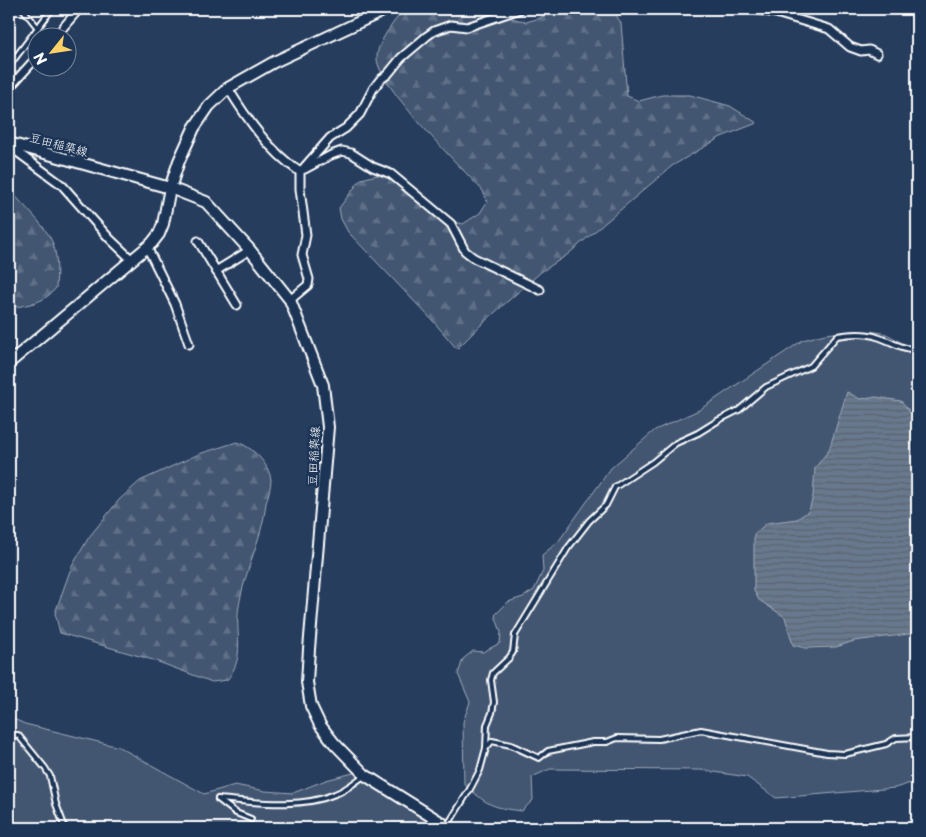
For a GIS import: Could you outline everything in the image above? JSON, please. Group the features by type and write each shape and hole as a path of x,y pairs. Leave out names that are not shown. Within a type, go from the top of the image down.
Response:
{"main road":[{"path":"9,363 132,260 159,234 163,224 170,188 194,128 209,106 228,88 274,62 385,10 392,9"},
{"name":"豆田稲築線","path":"9,144 170,188 206,202 250,250 290,300 323,385 328,427 307,682 311,706 320,725 334,743 365,775 450,828"}],"street":[{"path":"63,28 79,9"},
{"path":"290,300 308,285 309,279 302,255 306,235 300,189 300,172 330,138 346,128 360,114 372,89 380,80 388,74 401,58 427,36 434,31 451,25 467,27 520,9"},
{"path":"752,9 776,13 829,29 850,47 861,51 869,50 877,54"},
{"path":"9,88 28,67"},
{"path":"228,88 242,111 262,136 285,162 300,172"},
{"path":"9,144 62,185 109,238 132,260"},
{"path":"300,172 331,155 342,151 351,153 374,167 391,174 451,224 462,247 474,258 540,290"},
{"path":"198,241 237,305"},
{"path":"147,247 175,304 189,344"},
{"path":"216,271 250,250"}],"lane":[{"path":"23,9 38,28 52,9"},
{"path":"9,66 28,41"},
{"path":"446,828 480,770 486,748 487,725 494,702 491,680 493,673 510,658 516,635 568,548 589,521 606,505 615,487 653,462 676,443 739,410 766,387 811,366 837,336 875,336 903,348 917,349"},
{"path":"486,748 492,741 502,742 511,744 539,758 548,751 593,742 607,742 617,738 659,739 701,730 827,753 845,754 886,744 896,738 917,737"},
{"path":"9,738 13,735 18,735 50,776 56,804 65,828"},
{"path":"251,820 236,813 218,799 262,803 304,802 334,795 365,775"}],"green space":[{"path":"404,9 494,9 508,17 526,22 540,18 553,9 612,9 621,23 627,96 639,101 662,95 690,95 730,106 757,123 721,137 672,166 567,255 541,272 484,322 457,349 433,321 348,232 341,219 339,208 361,179 377,175 397,178 452,221 463,224 480,213 487,202 483,191 422,126 391,88 381,72 377,59 379,46"},
{"path":"9,189 46,231 55,249 57,272 56,288 47,296 39,301 17,307 9,303"},
{"path":"853,331 883,333 903,344 917,346 917,781 895,788 776,798 747,777 701,770 550,769 532,777 533,800 522,811 495,806 479,797 464,784 463,722 470,702 458,674 463,659 473,651 483,652 500,643 501,632 495,615 508,602 523,597 534,590 543,571 542,555 558,542 611,468 655,430 699,410 803,340 825,334"},
{"path":"237,442 243,444 259,456 270,474 271,480 262,526 239,606 237,662 227,680 212,682 153,660 60,633 55,613 71,568 89,537 119,500 140,481 199,454"},
{"path":"9,717 25,724 119,747 204,794 235,785 265,791 293,793 326,780 357,772 444,828 9,828"}],"shaded area":[{"path":"847,392 860,399 876,397 901,401 917,420 917,633 854,641 836,647 805,648 793,645 785,617 759,600 754,591 754,534 767,523 797,519 809,511 813,496 815,468 829,450"}]}
